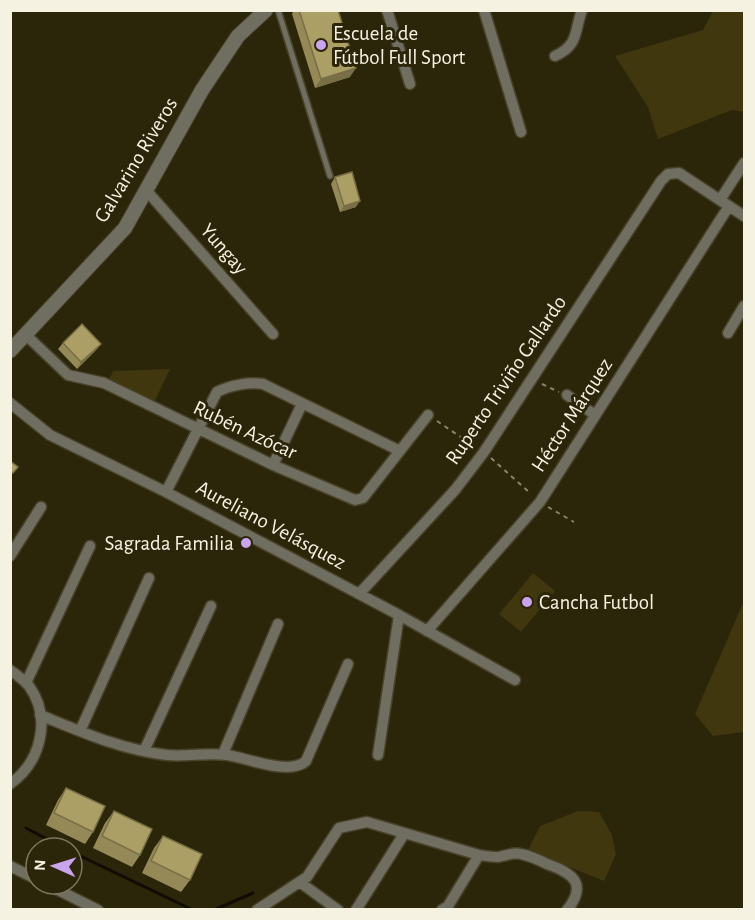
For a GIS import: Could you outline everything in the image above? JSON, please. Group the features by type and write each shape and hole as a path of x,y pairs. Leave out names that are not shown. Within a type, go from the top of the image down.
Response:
{"street":[{"name":"Galvarino Riveros","path":"10,351 125,228 202,90 238,36 266,10"},
{"path":"387,10 410,84"},
{"path":"484,10 521,132"},
{"path":"555,56 567,51 573,43 582,10"},
{"name":"Héctor Márquez","path":"427,631 540,502 725,203 744,163"},
{"name":"Ruperto Triviño Gallardo","path":"359,594 455,490 483,452 661,181 668,174 679,173 725,203"},
{"name":"Yungay","path":"146,190 273,334"},
{"path":"725,203 744,216"},
{"path":"728,333 744,306"},
{"name":"Rubén Azócar","path":"26,335 68,375 104,383 273,465 355,500 363,498 428,415"},
{"path":"166,492 217,392 224,388 254,383 263,384 400,451"},
{"path":"567,395 595,415"},
{"name":"Aureliano Velásquez","path":"10,403 50,435 166,492 399,615 515,680"},
{"path":"273,465 302,404"},
{"path":"10,556 41,507"},
{"path":"26,683 90,546"},
{"path":"80,731 149,578"},
{"path":"144,751 211,606"},
{"path":"378,755 399,615"},
{"path":"223,754 278,624"},
{"path":"40,715 109,742 144,751 186,756 223,754 291,768 303,764 348,664"},
{"path":"10,670 26,683 34,695 40,715 41,733 38,749 32,762 10,784"},
{"path":"257,909 301,883 339,828 367,822 479,855 495,857 522,854 561,868 576,881 577,894 567,909"},
{"path":"357,909 404,834"},
{"path":"448,908 479,855"},
{"path":"10,866 24,873"},
{"path":"301,883 338,909"},
{"path":"71,896 98,909"}],"lane":[{"path":"278,10 330,176"}],"path":[{"path":"531,379 567,395"},
{"path":"428,415 483,452 540,502 574,522"}],"shaded area":[{"path":"713,11 744,11 744,112 732,110 658,139 648,107 615,56 703,30"},
{"path":"170,369 152,407 107,385 113,371"},
{"name":"Cancha Futbol","path":"533,573 555,591 521,632 499,614"},
{"path":"744,601 744,732 713,736 695,714"},
{"path":"578,811 599,812 612,835 616,854 604,881 528,850 540,826"}],"building":[{"name":"Escuela de Fútbol Full Sport","path":"299,10 338,10 356,68 321,79"},
{"path":"352,172 360,201 344,206 335,177"},
{"path":"82,324 101,344 81,362 63,343"},
{"path":"10,461 18,467 13,473 10,471"},
{"path":"66,788 105,806 93,832 54,813"},
{"path":"114,811 152,829 140,855 102,836"},
{"path":"163,836 202,854 190,880 151,861"}],"waterway":[{"path":"26,828 41,836"},
{"path":"84,858 193,910"},
{"path":"214,910 253,893"}],"place":[{"name":"Escuela de Fútbol Full Sport","path":"321,45"},
{"name":"Sagrada Familia","path":"246,543"},
{"name":"Cancha Futbol","path":"527,602"}]}
